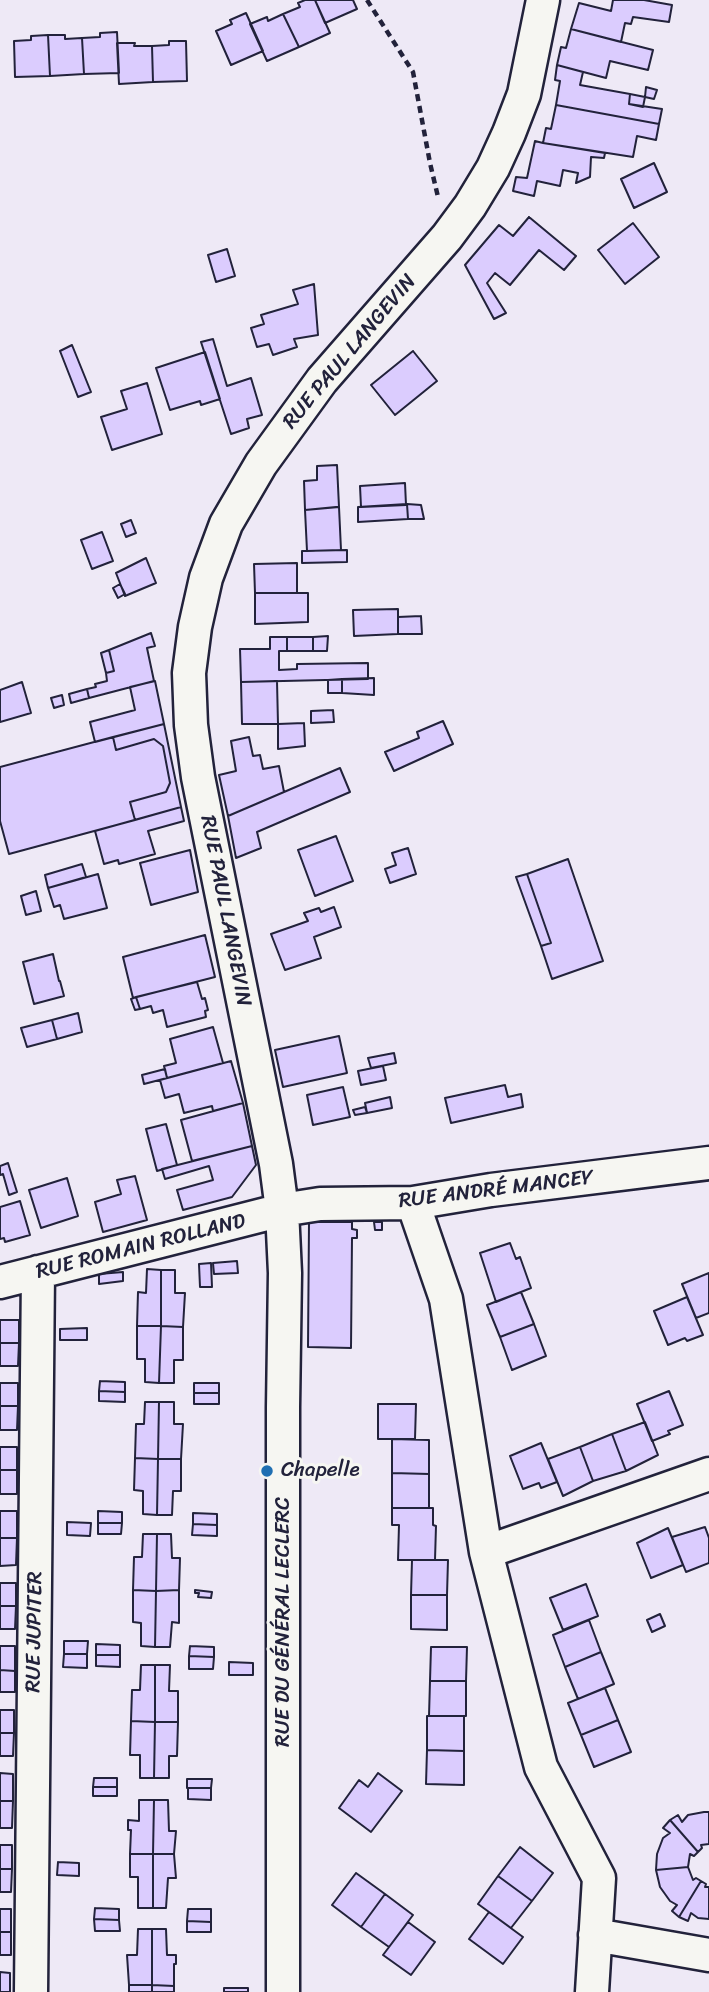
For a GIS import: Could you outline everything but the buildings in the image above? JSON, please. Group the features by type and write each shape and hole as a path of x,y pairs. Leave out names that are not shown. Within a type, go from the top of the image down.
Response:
{"street":[{"name":"RUE PAUL LANGEVIN","path":"282,1210 276,1164 198,777 191,725 189,673 195,627 206,578 226,524 261,464 322,380 447,237 476,197 509,134 524,94 543,0"},
{"name":"RUE ANDRÉ MANCEY","path":"282,1210 320,1204 413,1203 491,1190 709,1163"},
{"path":"413,1203 446,1299 486,1552 541,1767 599,1878 592,1992"},
{"name":"RUE ROMAIN ROLLAND","path":"0,1282 282,1210"},
{"name":"RUE DU GÉNÉRAL LECLERC","path":"282,1210 285,1273 283,1992"},
{"name":"RUE JUPITER","path":"32,1992 38,1272"},
{"path":"486,1552 709,1475"},
{"path":"595,1935 709,1955"}],"path":[{"path":"367,0 413,72 447,237"}],"place":[{"name":"Chapelle","path":"267,1471"}]}
